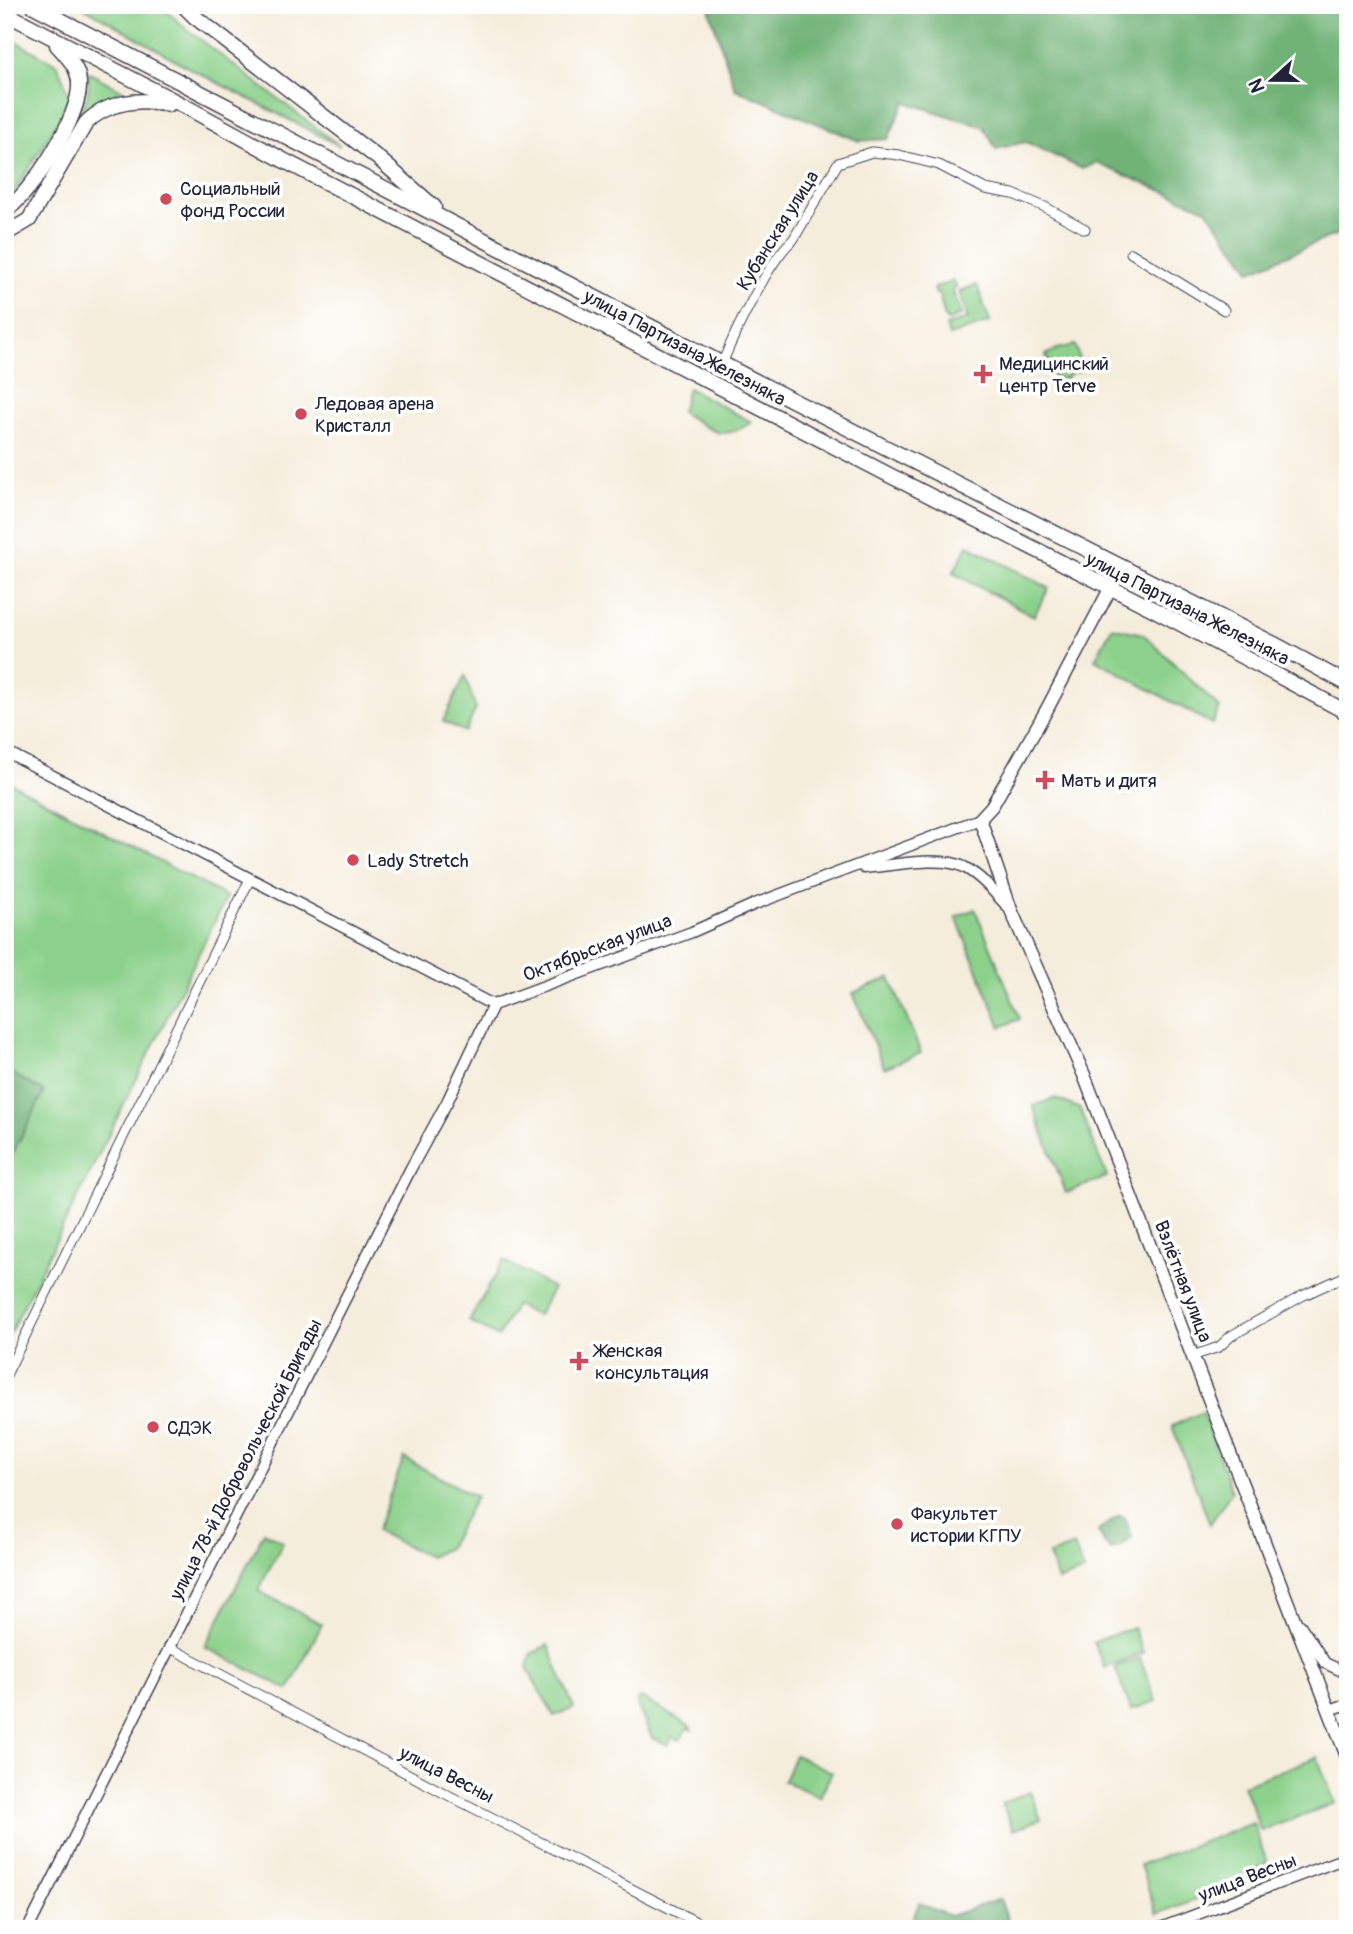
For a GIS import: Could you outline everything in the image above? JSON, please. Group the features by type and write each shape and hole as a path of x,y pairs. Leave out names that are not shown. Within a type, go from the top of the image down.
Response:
{"main road":[{"name":"улица Партизана Железняка","path":"32,5 722,364 1348,684"},
{"path":"183,5 379,159 454,224"},
{"name":"улица Партизана Железняка","path":"5,13 1348,713"},
{"path":"5,211 17,203 36,179 74,114 78,102 79,79 74,66 49,37"},
{"path":"5,234 29,220 86,123 94,115 110,107 138,100 188,108"},
{"path":"980,819 992,806 1046,712 1110,589 1114,564"},
{"name":"Взлётная улица","path":"980,819 1011,910 1084,1075 1348,1759"}],"street":[{"name":"Кубанская улица","path":"722,364 741,322 782,248 793,240 838,163 872,152 899,155 939,165 985,189 1013,194 1035,203 1085,229"},
{"path":"1130,253 1224,310"},
{"path":"5,751 493,1005"},
{"name":"Октябрьская улица","path":"493,1005 681,936 755,904 980,819"},
{"path":"851,869 947,861 962,866 984,880 1011,910"},
{"path":"5,1377 250,879"},
{"name":"улица 78-й Добровольческой Бригады","path":"28,1929 411,1168 447,1102 493,1005"},
{"path":"1192,1356 1219,1346 1231,1336 1302,1296 1348,1275"},
{"path":"1288,1607 1325,1663 1348,1674"},
{"name":"улица Весны","path":"169,1647 444,1793 710,1929"},
{"path":"1329,1710 1348,1704"},
{"name":"улица Весны","path":"1158,1929 1348,1857"}],"green space":[{"path":"80,5 161,5 184,27 340,146 191,69"},
{"path":"708,5 1348,5 1348,231 1251,271 1206,209 1096,163 1082,169 1026,142 996,149 984,127 905,102 888,139 859,141 735,89"},
{"path":"8,37 58,65 69,96 63,114 9,200 5,201 5,44"},
{"path":"88,72 127,93 104,100 90,109 69,140 86,102"},
{"path":"954,281 956,288 952,290 962,314 948,321 945,319 939,294 936,294 934,288"},
{"path":"977,285 990,322 949,336 946,326 968,318 959,291"},
{"path":"1075,345 1083,370 1069,374 1067,378 1054,379 1046,355"},
{"path":"688,388 752,422 731,432 716,432 708,428 681,412"},
{"path":"968,545 1049,588 1034,616 953,573"},
{"path":"1112,627 1143,634 1220,708 1212,724 1095,659"},
{"path":"465,676 476,709 465,732 443,721"},
{"path":"5,780 227,897 5,1343"},
{"path":"975,909 1020,1019 1001,1027 956,917"},
{"path":"890,978 921,1053 884,1068 853,993"},
{"path":"10,1072 44,1092 5,1169 5,1081"},
{"path":"1055,1098 1080,1109 1107,1177 1066,1193 1033,1106"},
{"path":"504,1260 553,1288 537,1316 516,1305 498,1337 469,1321"},
{"path":"1202,1412 1232,1491 1210,1524 1172,1426"},
{"path":"404,1458 476,1497 448,1548 429,1557 376,1531"},
{"path":"1119,1516 1124,1517 1132,1537 1112,1550 1104,1543 1098,1531"},
{"path":"264,1532 283,1542 258,1591 322,1624 289,1690 205,1647"},
{"path":"1074,1546 1084,1571 1058,1581 1049,1555"},
{"path":"1133,1627 1143,1653 1104,1668 1094,1642"},
{"path":"548,1645 574,1708 554,1716 527,1668 532,1653"},
{"path":"1140,1658 1156,1701 1131,1710 1115,1667"},
{"path":"642,1698 690,1726 692,1730 687,1728 680,1740 672,1737 668,1745 652,1738 637,1705 637,1700"},
{"path":"795,1755 832,1772 820,1797 784,1781"},
{"path":"1317,1757 1335,1803 1261,1831 1243,1785"},
{"path":"1030,1792 1041,1819 1013,1830 1002,1803"},
{"path":"1253,1823 1267,1863 1236,1883 1157,1914 1140,1865"},
{"path":"1000,1899 1011,1929 909,1929 919,1903 950,1916"}],"place":[{"name":"Социальный фонд России","path":"166,199"},
{"name":"Медицинский центр Terve","path":"983,374"},
{"name":"Ледовая арена Кристалл","path":"301,414"},
{"name":"Мать и дитя","path":"1045,780"},
{"name":"Lady Stretch","path":"353,860"},
{"name":"Женская консультация","path":"579,1361"},
{"name":"СДЭК","path":"153,1427"},
{"name":"Факультет истории КГПУ","path":"897,1524"}]}
